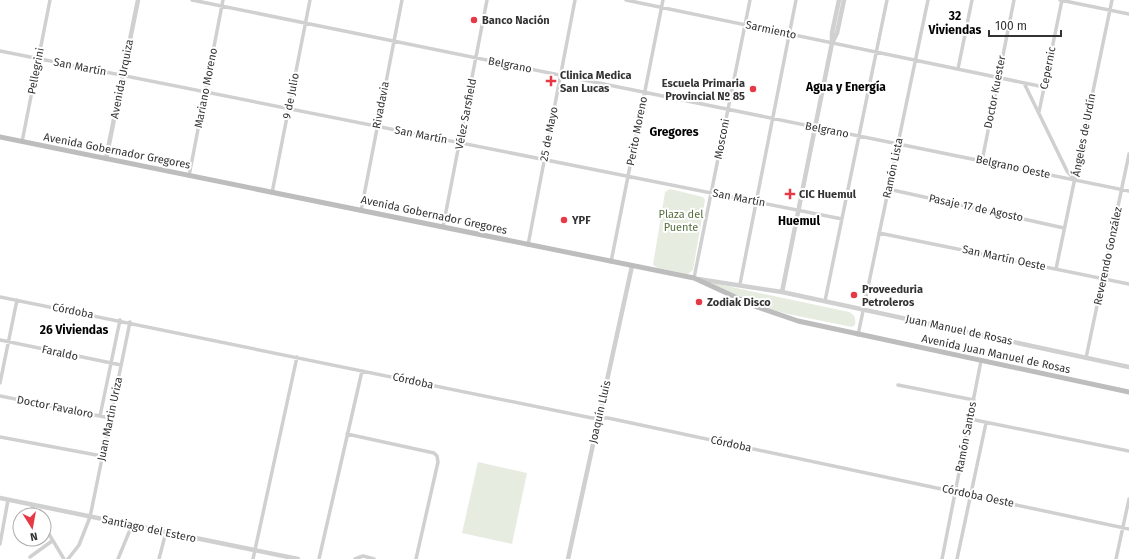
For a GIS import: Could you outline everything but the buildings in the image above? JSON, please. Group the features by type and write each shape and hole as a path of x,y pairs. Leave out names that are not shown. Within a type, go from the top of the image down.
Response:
{"main road":[{"name":"Avenida Gobernador Gregores","path":"0,137 694,278 741,300 798,321 858,335"},
{"name":"Avenida Juan Manuel de Rosas","path":"858,335 1129,392"}],"street":[{"name":"Pellegrini","path":"22,142 50,0"},
{"name":"Avenida Urquiza","path":"106,159 138,0"},
{"name":"Belgrano","path":"192,0 898,144"},
{"name":"Mariano Moreno","path":"189,176 223,0"},
{"name":"9 de Julio","path":"272,193 310,0"},
{"name":"Rivadavia","path":"361,211 402,0"},
{"name":"Vélez Sarsfield","path":"443,227 487,0"},
{"name":"25 de Mayo","path":"528,245 575,0"},
{"name":"Sarmiento","path":"626,0 1044,86"},
{"name":"Perito Moreno","path":"611,262 663,0"},
{"name":"Mosconi","path":"694,278 750,0"},
{"path":"740,284 796,0"},
{"path":"782,292 832,43 832,32 839,0"},
{"path":"832,43 837,33 844,0"},
{"path":"825,301 887,0"},
{"name":"Ramón Lista","path":"858,335 928,0"},
{"path":"958,69 972,0"},
{"name":"Doctor Kuester","path":"982,161 1014,0"},
{"path":"1061,0 1129,14"},
{"name":"Cepernic","path":"1039,112 1061,0"},
{"name":"Ángeles de Urdín","path":"1056,269 1112,0"},
{"name":"San Martín","path":"0,51 842,219"},
{"name":"Cepernic","path":"1024,83 1067,171 1075,180"},
{"name":"Belgrano Oeste","path":"898,144 1129,191"},
{"name":"Reverendo González","path":"1086,358 1129,154"},
{"name":"Pasaje 17 de Agosto","path":"888,189 1064,228"},
{"name":"San Martín Oeste","path":"879,233 1129,284"},
{"name":"Joaquín Lluis","path":"568,559 632,266"},
{"name":"Juan Manuel de Rosas","path":"694,278 740,284 782,292 1129,367"},
{"name":"Córdoba","path":"0,297 130,322 584,417 608,418 827,464"},
{"path":"0,383 17,300"},
{"path":"100,416 120,320"},
{"name":"Juan Martin Uriza","path":"68,559 79,545 90,517 130,322"},
{"name":"Faraldo","path":"0,340 121,365"},
{"path":"253,559 297,357"},
{"name":"Ramón Santos","path":"942,559 981,361"},
{"path":"319,559 362,371"},
{"path":"898,385 974,400"},
{"name":"Doctor Favaloro","path":"0,396 110,418"},
{"path":"970,419 1129,451"},
{"name":"Ramón Santos","path":"957,559 986,423"},
{"path":"347,434 434,453 437,456 438,462 416,559"},
{"path":"0,437 102,456"},
{"name":"Córdoba Oeste","path":"827,464 1129,528"},
{"name":"Santiago del Estero","path":"0,498 298,559"},
{"path":"1116,559 1129,499"},
{"path":"0,544 8,500"},
{"path":"118,559 132,525"},
{"path":"159,559 166,532"},
{"path":"52,541 64,559"},
{"path":"30,557 44,547"},
{"path":"355,559 363,556 374,559"}],"green space":[{"name":"Plaza del Puente","path":"670,189 703,197 705,200 693,270 688,274 658,268 653,265 665,192"},
{"path":"713,283 849,312 855,317 855,325 852,327 766,308 714,285"},
{"path":"478,462 527,473 512,544 462,533"}],"place":[{"name":"Banco Nación","path":"474,20"},
{"name":"Clinica Medica San Lucas","path":"551,81"},
{"name":"Escuela Primaria Provincial Nº 85","path":"753,89"},
{"name":"CIC Huemul","path":"790,194"},
{"name":"YPF","path":"564,220"},
{"name":"Proveeduria Petroleros","path":"854,295"},
{"name":"Zodiak Disco","path":"699,302"}],"district":[{"name":"32 Viviendas","path":"955,23"},
{"name":"Agua y Energía","path":"846,87"},
{"name":"Gregores","path":"674,132"},
{"name":"Huemul","path":"799,221"},
{"name":"26 Viviendas","path":"74,330"}]}
